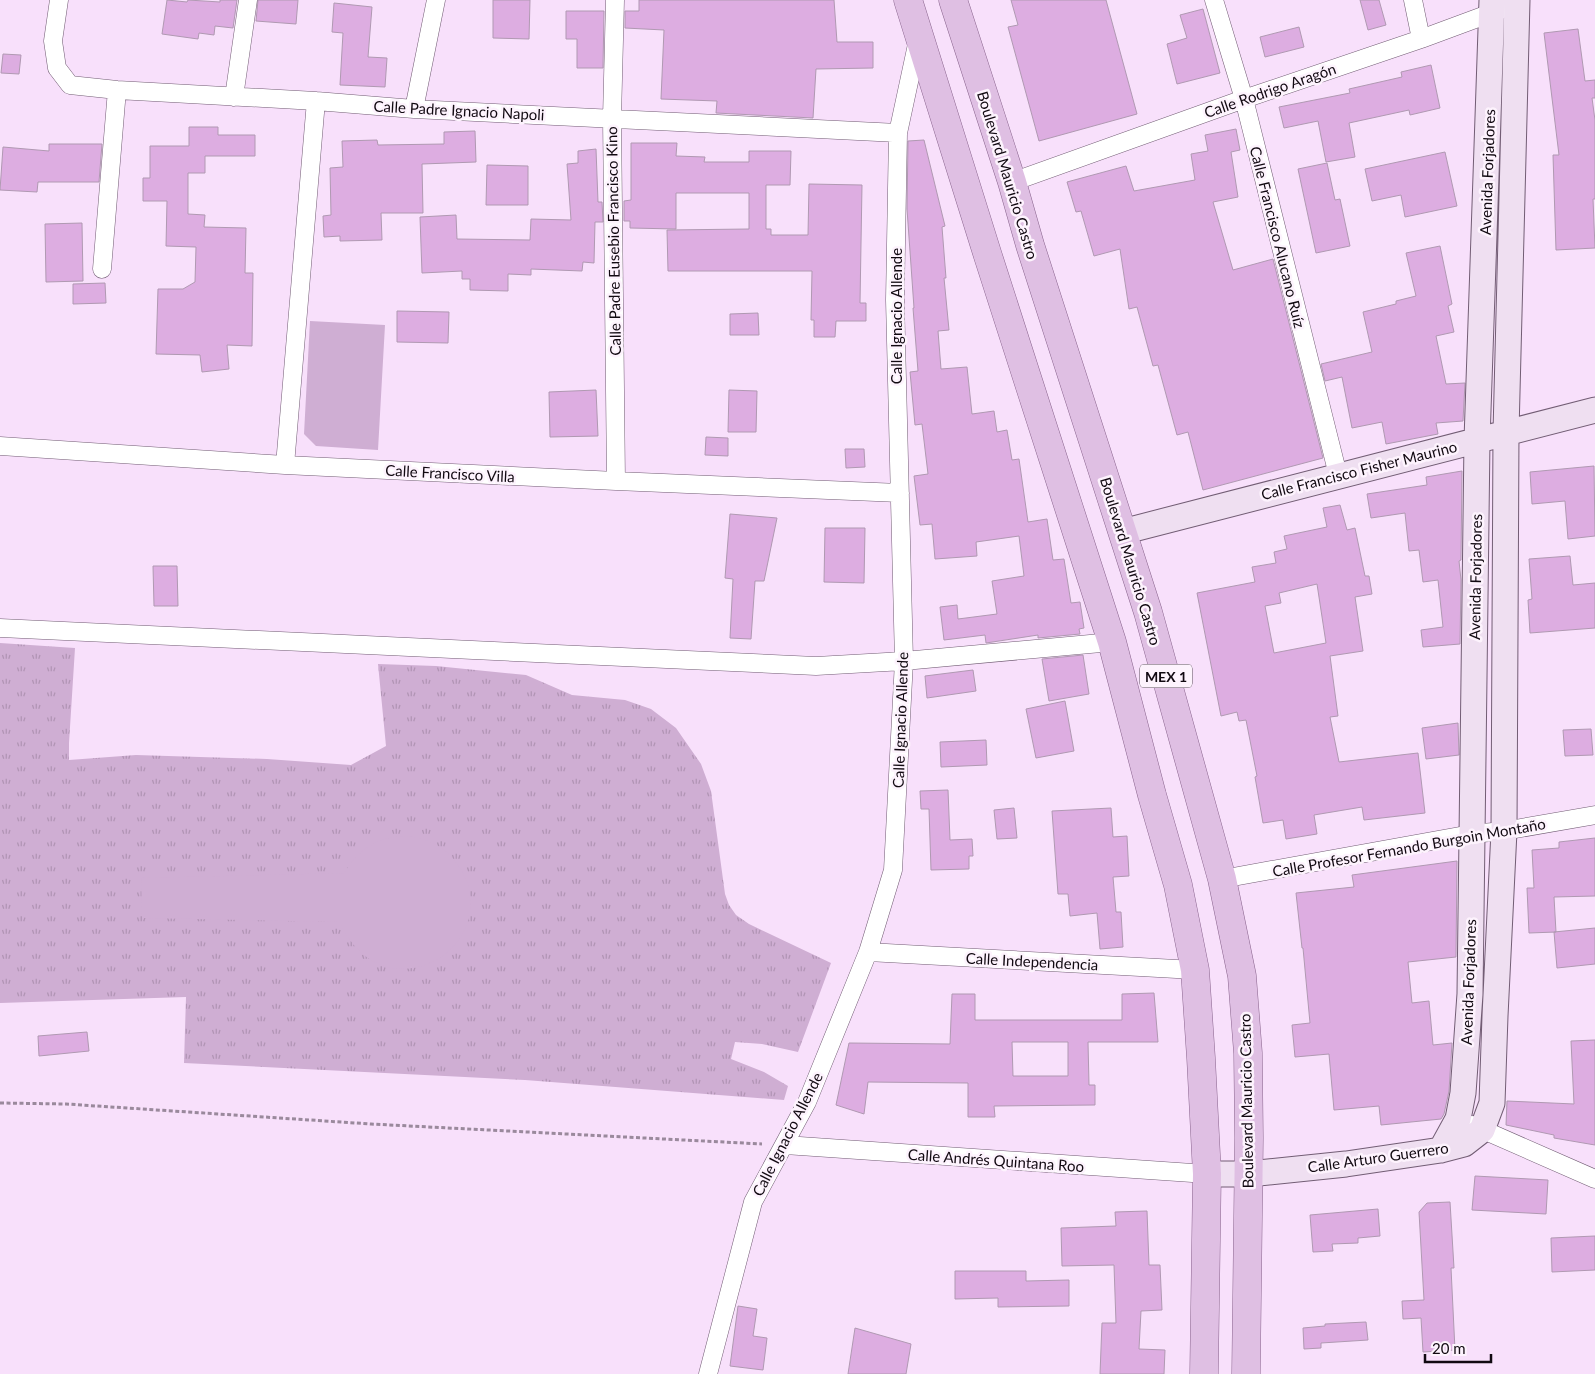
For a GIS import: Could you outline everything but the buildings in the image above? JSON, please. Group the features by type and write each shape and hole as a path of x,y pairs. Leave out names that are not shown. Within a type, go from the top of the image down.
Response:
{"main road":[{"name":"MEX 1","path":"908,0 990,266 1112,642 1152,795 1178,885 1195,970 1202,1058 1206,1174 1204,1374"},
{"name":"Boulevard Mauricio Castro","path":"953,0 1148,612 1222,879 1243,986 1248,1053 1249,1174 1246,1374"},
{"name":"Avenida Forjadores","path":"1482,1130 1492,1103 1504,831 1506,432 1521,1"},
{"name":"Avenida Forjadores","path":"1442,1150 1458,1119 1463,1093 1470,994 1477,440 1492,6"},
{"name":"Calle Francisco Fisher Maurino","path":"1122,532 1595,410"},
{"name":"Calle Arturo Guerrero","path":"1206,1174 1249,1174 1442,1150 1464,1144 1482,1130"}],"street":[{"name":"Calle Padre Ignacio Napoli","path":"59,0 53,41 57,68 70,85 117,90 316,101 414,109 898,133"},
{"path":"234,97 248,0"},
{"path":"414,109 436,0"},
{"name":"Calle Padre Eusebio Francisco Kino","path":"615,0 612,118 616,481"},
{"name":"Calle Francisco Alucano Ruíz","path":"1214,0 1244,99 1338,475"},
{"path":"1413,0 1421,38"},
{"name":"Calle Rodrigo Aragón","path":"1012,182 1421,38 1492,6 1521,1"},
{"name":"Calle Ignacio Allende","path":"708,1374 753,1202 808,1102 868,952 893,870 904,661 895,300 898,133 919,34"},
{"path":"102,269 117,90"},
{"path":"285,465 316,101"},
{"name":"Calle Francisco Villa","path":"0,446 285,465 900,493"},
{"path":"0,628 816,666 904,661 1112,642"},
{"name":"Calle Profesor Fernando Burgoin Montaño","path":"1222,879 1471,834 1504,831 1595,815"},
{"name":"Calle Independencia","path":"868,952 1195,970"},
{"path":"1458,1119 1595,1179"},
{"name":"Calle Andrés Quintana Roo","path":"785,1145 1206,1174"}],"path":[{"path":"0,1103 66,1104 371,1124 785,1145"}],"green space":[{"path":"310,321 385,325 378,450 316,446 304,434"},
{"path":"0,643 75,648 69,760 136,755 267,759 351,765 386,746 378,664 436,666 526,675 572,695 625,700 651,709 676,728 701,764 711,791 725,894 729,905 736,915 749,924 831,963 798,1052 762,1044 735,1042 731,1059 764,1072 788,1086 784,1100 525,1080 184,1063 186,997 0,1003"},
{"path":"406,836 422,839 437,845 450,855 460,868 470,897 468,923 454,945 434,961 410,969 384,966 359,951 340,922 142,918 141,878 344,873 356,857 370,846 386,839"}]}
